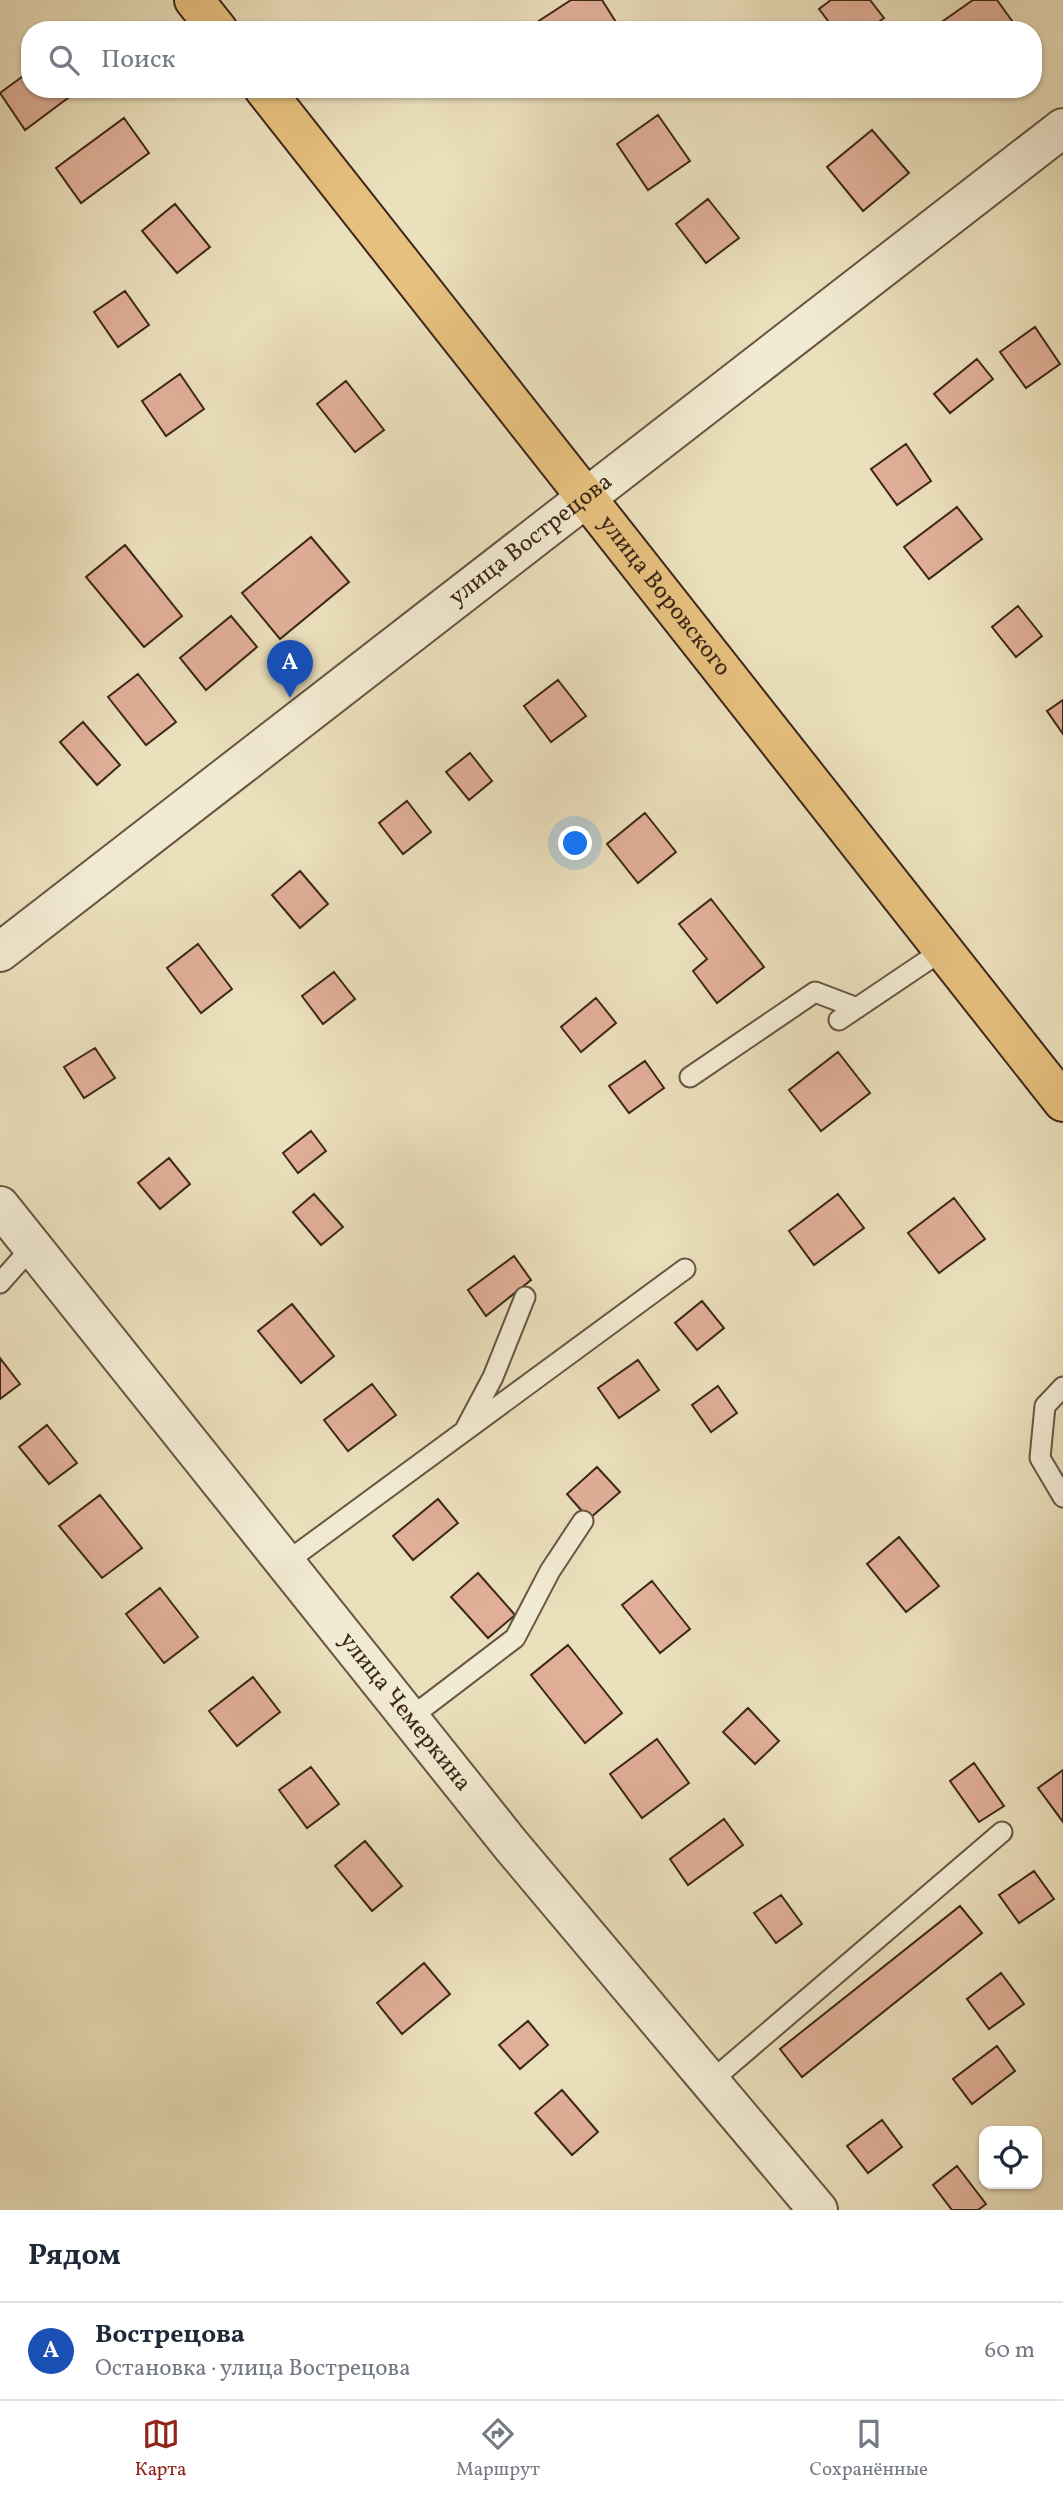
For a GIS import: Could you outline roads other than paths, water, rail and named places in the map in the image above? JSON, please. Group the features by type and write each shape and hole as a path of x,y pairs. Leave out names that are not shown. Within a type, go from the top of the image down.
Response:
{"main road":[{"path":"194,0 211,21"},
{"name":"улица Воровского","path":"271,98 1063,1102"}],"street":[{"name":"улица Вострецова","path":"0,951 1063,128"},
{"name":"улица Чемеркина","path":"0,1206 510,1844 818,2210"}],"lane":[{"path":"839,1020 943,950"},
{"path":"690,1077 816,992 857,1007"},
{"path":"0,1283 32,1247"},
{"path":"285,1563 685,1269"},
{"path":"463,1432 493,1377 525,1297"},
{"path":"1063,1387 1045,1406 1040,1458 1063,1497"},
{"path":"410,1718 515,1638 550,1571 583,1521"},
{"path":"710,2082 1002,1832"}],"place":[{"name":"Вострецова","path":"290,698"}]}
